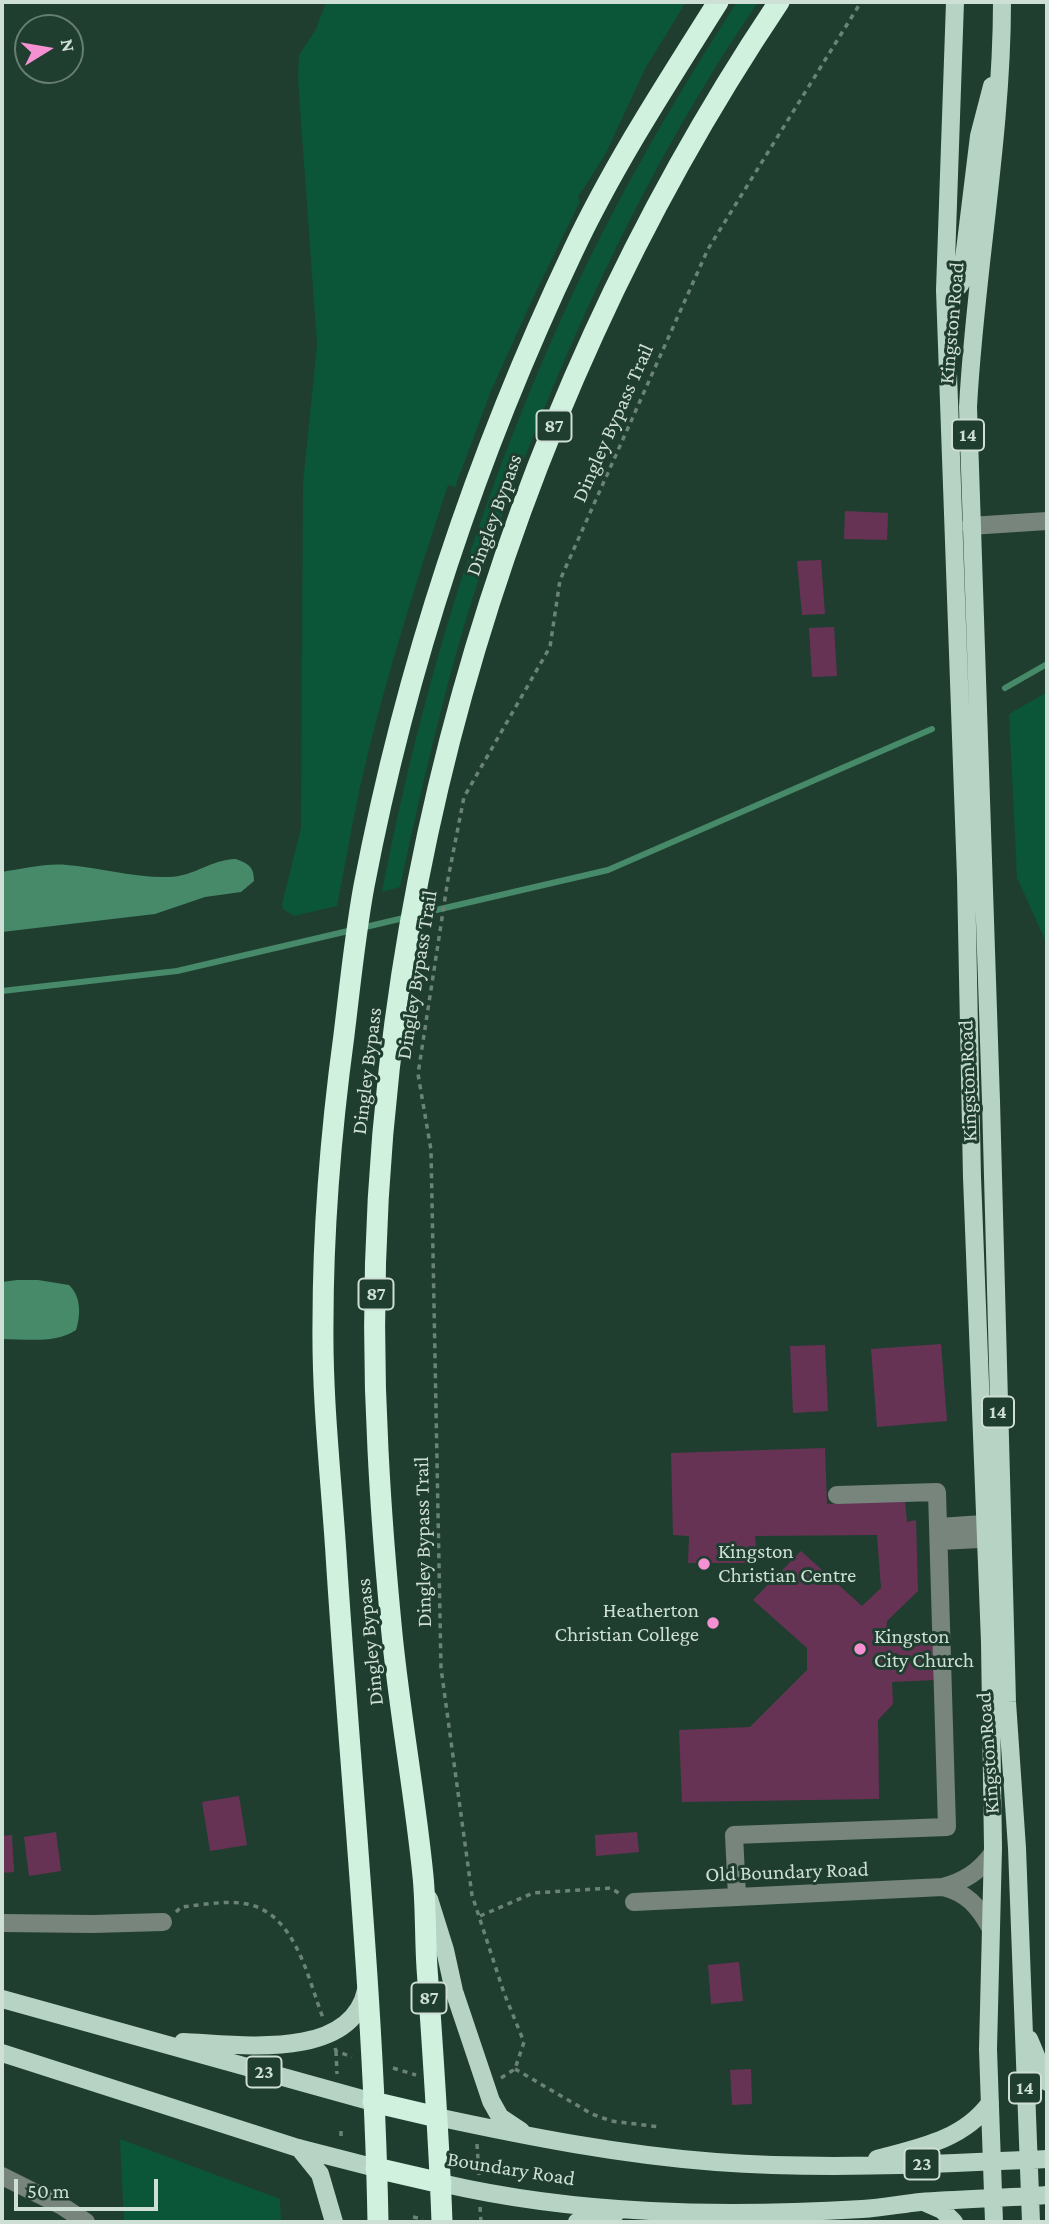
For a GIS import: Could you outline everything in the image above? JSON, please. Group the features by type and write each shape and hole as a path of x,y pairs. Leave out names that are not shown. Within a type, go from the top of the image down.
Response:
{"highway":[{"name":"Dingley Bypass","path":"378,2222 368,1979 340,1627 323,1330 331,1128 364,887 403,718 442,581 502,408 574,248 635,134 718,2"},
{"name":"Dingley Bypass","path":"433,2221 441,2183 423,1879 393,1636 377,1433 375,1309 380,1181 387,1090 406,954 442,775 485,612 550,437 593,335 649,219 681,159 779,2"},
{"name":"Boundary Road","path":"373,2102 438,2117"},
{"name":"Boundary Road","path":"376,2168 441,2183"}],"main road":[{"path":"669,79 706,2"},
{"name":"Kingston Road","path":"955,2 945,290 962,526"},
{"name":"Kingston Road","path":"1002,2 995,139 972,337 962,526 965,864 972,1177 1017,1848 1028,2160"},
{"path":"945,290 958,287 961,283 982,124 1001,53"},
{"name":"Kingston Road","path":"992,2161 988,2022 992,1854 990,1642 994,1531"},
{"path":"423,1879 445,1950 454,1991 491,2101 500,2117 535,2138"},
{"path":"155,2040 276,2045 303,2041 329,2033 345,2024 358,2011 368,1979"},
{"name":"Boundary Road","path":"2,1998 373,2102"},
{"path":"1023,2015 1032,2047 1047,2082"},
{"name":"Boundary Road","path":"2,2053 298,2148 376,2168"},
{"path":"851,2165 944,2139 970,2125 990,2104"},
{"name":"Boundary Road","path":"438,2117 535,2138 671,2158 730,2163 851,2165 1028,2160"},
{"path":"298,2148 320,2174 334,2222"},
{"name":"23","path":"1028,2160 1047,2159"},
{"name":"14","path":"1028,2160 1039,2196 1031,2222"},
{"name":"14","path":"992,2161 994,2222"},
{"name":"Boundary Road","path":"441,2183 480,2192 628,2210 682,2213 779,2213 866,2209 924,2202 1039,2196"},
{"path":"924,2202 942,2210 954,2222"},
{"path":"577,2222 628,2210"}],"street":[{"path":"962,526 1047,521"},
{"path":"737,1896 734,1835 947,1827 937,1492 837,1495"},
{"path":"939,1534 994,1531"},
{"name":"Old Boundary Road","path":"634,1902 943,1887 970,1877 992,1854"},
{"name":"Old Boundary Road","path":"943,1887 971,1899 990,1927"},
{"path":"8,1925 163,1922"},
{"path":"2,2176 62,2206 86,2222"}],"path":[{"name":"Dingley Bypass Trail","path":"515,2069 524,2042 504,1993 472,1895 441,1668 431,1150 418,1074 448,880 464,797 550,647 560,580 708,248 861,2"},
{"path":"480,1916 533,1893 611,1888 634,1902"},
{"path":"163,1922 181,1907 219,1904 247,1904 271,1917 292,1939 336,2051 337,2074"},
{"path":"336,2051 435,2080"},
{"path":"485,2084 515,2069 592,2114 611,2121 660,2127"},
{"path":"477,2125 481,2222"},
{"path":"341,2131 341,2140"},
{"path":"413,2217 433,2221"}],"shaded area":[{"path":"326,2 686,2 645,69 605,155 578,197 580,201 491,391 455,487 448,485 402,628 372,737 337,906 294,916 283,909 282,904 301,828 303,483 317,344 298,80 299,55 316,29"},
{"path":"737,2 758,2 690,109 630,220 575,335 527,452 489,550 464,626 434,739 400,887 382,892 416,738 437,662 459,586 511,438 573,293 610,218 671,108"},
{"path":"1047,692 1047,944 1017,878 1009,714"},
{"path":"236,859 250,867 254,876 254,881 241,892 205,897 155,914 2,932 2,872 59,865 169,877"},
{"path":"17,1280 69,1285 79,1306 76,1330 50,1339 2,1339 2,1282"},
{"path":"120,2139 280,2199 281,2222 124,2222"}],"building":[{"path":"845,511 888,513 887,540 844,539"},
{"path":"821,560 825,614 802,615 797,561"},
{"path":"834,627 837,676 812,677 809,628"},
{"path":"941,1344 947,1421 877,1427 871,1349"},
{"path":"825,1345 828,1411 793,1413 790,1346"},
{"path":"825,1448 827,1504 905,1500 907,1522 916,1520 918,1591 887,1621 886,1633 933,1632 935,1680 892,1682 893,1704 878,1720 879,1799 682,1802 679,1730 750,1727 807,1670 807,1648 753,1600 801,1551 862,1606 881,1588 877,1535 755,1536 758,1563 688,1563 689,1536 673,1535 671,1453"},
{"path":"239,1796 247,1845 210,1851 202,1802"},
{"path":"56,1832 61,1871 29,1876 24,1837"},
{"path":"637,1832 639,1852 596,1856 595,1835"},
{"path":"12,1835 14,1872 2,1873 2,1836"},
{"path":"739,1962 743,2001 711,2004 708,1965"},
{"path":"751,2069 752,2104 732,2105 730,2070"}],"waterway":[{"path":"1005,688 1047,664"},
{"path":"419,914 608,870 932,729"},
{"path":"2,991 177,971 408,917"}],"place":[{"name":"Kingston Christian Centre","path":"704,1564"},
{"name":"Heatherton Christian College","path":"713,1623"},
{"name":"Kingston City Church","path":"860,1649"}]}
